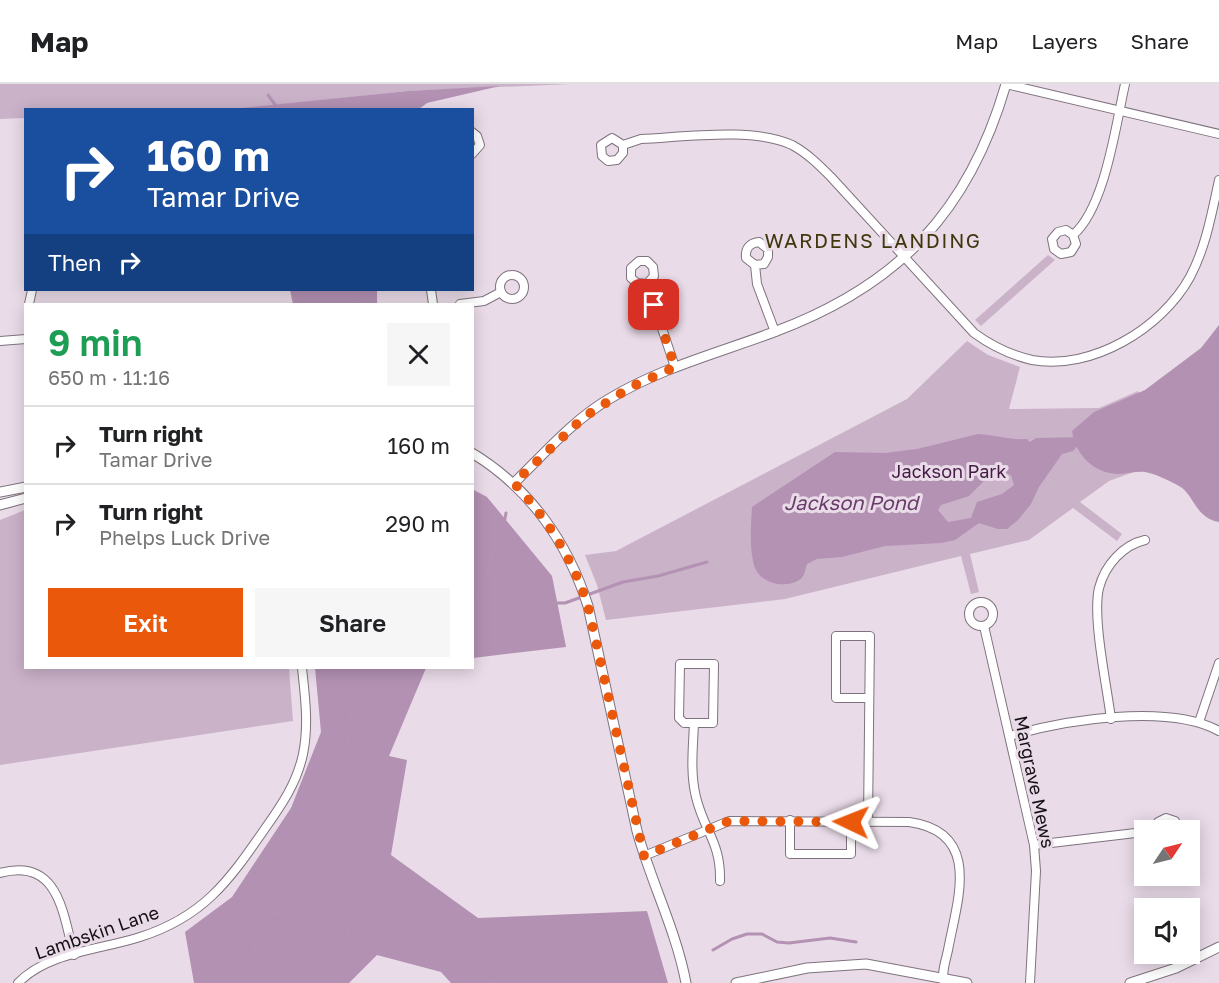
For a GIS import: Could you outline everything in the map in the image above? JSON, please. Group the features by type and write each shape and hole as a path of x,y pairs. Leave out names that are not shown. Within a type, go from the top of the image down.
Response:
{"street":[{"path":"514,483 584,417 631,387 675,367 775,332 837,305 880,278 937,223 967,179 991,132 1006,84 1219,134"},
{"path":"1073,235 1081,228 1094,204 1106,169 1125,84"},
{"path":"474,134 480,145 474,152"},
{"path":"623,145 641,139 757,135 794,146 816,162 968,328 1002,350 1042,361 1089,356 1139,331 1164,310 1183,289 1200,254 1219,180"},
{"path":"755,266 757,284 775,332"},
{"path":"647,284 675,367"},
{"path":"468,303 484,301 501,292"},
{"path":"0,341 24,339"},
{"path":"474,454 514,483 554,531 581,584 588,606 644,856 677,943 686,983"},
{"path":"0,492 24,487"},
{"path":"0,505 24,499"},
{"path":"1112,719 1098,618 1100,587 1110,566 1119,554 1134,543 1146,540"},
{"name":"Margrave Mews","path":"984,626 1034,846 1036,871 1030,983"},
{"path":"868,821 870,636 836,636 836,698 869,698"},
{"path":"1199,722 1219,663"},
{"path":"680,664 714,664 714,723 694,723 684,723 679,718 680,664"},
{"name":"Lambskin Lane","path":"18,983 36,968 74,955 139,938 166,927 196,910 223,887 286,799 299,771 306,721 302,669"},
{"path":"1010,736 1046,726 1158,717 1199,722 1219,731"},
{"path":"694,723 694,788 720,856 720,881"},
{"path":"790,820 790,854 851,854 851,822"},
{"path":"644,856 729,821 868,821 922,824 940,832 954,849 961,877 942,981"},
{"path":"1034,846 1134,833"},
{"path":"0,873 22,870 39,874 47,880 60,902 74,955"},
{"path":"1130,983 1176,968 1219,947"},
{"path":"736,983 807,968 846,964 897,968 942,981 967,983"}],"green space":[{"path":"0,84 571,84 408,91 250,108 24,108 24,118 0,119"},
{"path":"1048,255 1055,260 981,326 975,320"},
{"name":"Jackson Park","path":"967,341 988,355 1020,367 1009,409 1099,408 1138,391 1172,458 1109,481 1080,502 1122,534 1117,541 1073,508 1029,540 970,554 979,592 971,594 961,556 785,599 606,620 597,585 585,555 616,551 907,399"},
{"path":"24,510 24,669 289,669 293,721 0,765 0,520"}],"shaded area":[{"path":"500,86 427,103 420,108 241,108 408,91"},
{"path":"290,291 377,291 377,303 293,303"},
{"path":"1219,325 1219,522 1205,516 1184,490 1163,478 1145,472 1109,473 1094,466 1077,448 1072,431 1094,412 1145,390 1201,348"},
{"path":"474,490 487,497 552,576 566,647 474,658"},
{"path":"315,669 426,669 389,756 407,760 391,855 478,918 647,911 668,983 451,983 441,972 377,955 349,983 194,983 185,932 232,897 291,808 321,732"}],"water":[{"name":"Jackson Pond","path":"978,434 1027,439 1030,442 1036,438 1085,437 1073,451 1062,454 1039,487 1031,504 1007,529 998,529 979,523 955,540 885,546 842,557 817,559 807,564 804,575 793,583 774,583 758,573 752,554 752,507 835,452 885,453 917,449","holes":["1003,473 1011,475 1014,485 1002,494 977,502 971,518 948,522 938,510 941,505 969,496 986,479"]}],"waterway":[{"path":"268,95 278,108"},
{"path":"355,303 357,291"},
{"path":"1084,438 1082,440 1118,428 1143,426 1171,412 1205,406 1219,396"},
{"path":"482,595 490,558 501,539 506,513"},
{"path":"474,594 524,603 565,603 623,582 658,576 707,562"},
{"path":"247,983 253,966 257,929 268,913 272,901 272,882 275,873 280,863 295,849 295,825 315,790 321,766 333,762 348,743 352,707 361,687 362,669"},
{"path":"268,913 306,908 330,911 343,917 347,922 349,938 361,944 391,937 401,940 417,934 435,953 447,953 460,964 477,971 482,978 496,983"},
{"path":"713,950 732,939 747,934 762,934 777,942 789,943 830,938 856,942"},
{"path":"477,971 485,964 499,958 514,958 526,952 545,950 557,936 575,938 586,947 605,952 645,948"}],"district":[{"name":"WARDENS LANDING","path":"873,241"}],"route":[{"path":"654,305 675,367 607,400 554,442 514,483 554,531 581,584 588,606 644,856 729,821 851,822"}]}
